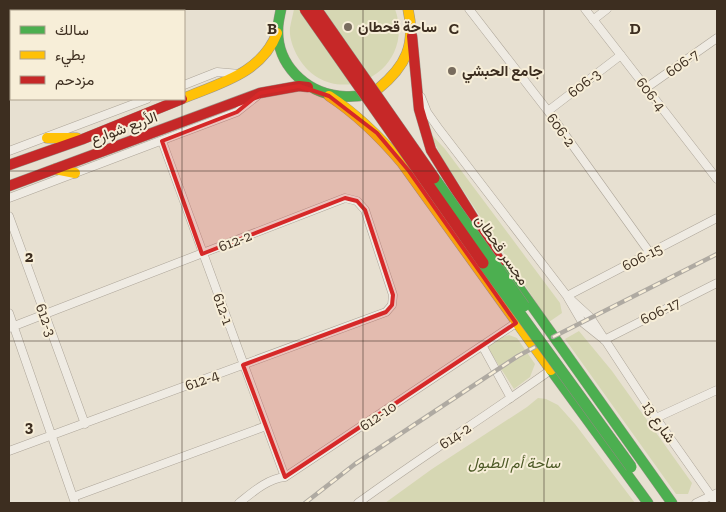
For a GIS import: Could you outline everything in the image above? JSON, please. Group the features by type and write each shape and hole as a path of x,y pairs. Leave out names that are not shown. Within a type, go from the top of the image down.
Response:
{"main road":[{"path":"281,9 278,32 283,57 298,78 308,87 329,96 351,110 377,133 409,171 516,323 552,369 648,503"},
{"name":"مجسر قحطان","path":"305,9 484,264 633,466 671,503"},
{"name":"مجسر قحطان","path":"316,9 633,466 653,503"},
{"path":"408,9 412,15 412,36 420,119 431,150 502,264 671,503"},
{"name":"الأربع شوارع","path":"185,97 240,74 266,56 274,46 278,32"},
{"path":"378,89 391,79 401,66 408,52 412,36"},
{"name":"الأربع شوارع","path":"9,186 260,93 299,86 308,87"},
{"path":"329,96 344,98 359,96"},
{"name":"الأربع شوارع","path":"9,165 83,139 178,100"},
{"path":"47,138 83,139"},
{"path":"56,169 75,173"}],"street":[{"name":"606-2","path":"468,9 548,111 650,253"},
{"name":"606-4","path":"585,9 717,179"},
{"path":"593,20 607,9"},
{"name":"606-7","path":"646,88 717,38"},
{"name":"606-3","path":"548,111 621,55"},
{"path":"185,85 217,72 240,74"},
{"name":"شارع 13","path":"416,84 423,103 433,121 567,296 582,322 604,340 656,418 714,495 716,503"},
{"path":"9,198 237,112 260,93"},
{"path":"9,152 144,100"},
{"name":"612-1","path":"162,141 202,254 286,477"},
{"name":"612-2","path":"11,327 345,198 357,201 365,210 393,295 392,305"},
{"name":"612-3","path":"9,216 85,424"},
{"name":"606-15","path":"567,296 717,218"},
{"name":"606-17","path":"604,340 717,283"},
{"name":"612-4","path":"9,451 386,312 392,305"},
{"path":"9,313 11,327 74,500 266,426"},
{"name":"612-10","path":"238,503 274,478 286,477 516,323"},
{"path":"483,346 511,398"},
{"name":"614-2","path":"358,503 552,369"},
{"path":"656,418 717,390"},
{"path":"696,503 714,495"}],"highlighted area":[{"path":"299,86 329,96 377,133 409,171 516,323 285,477 243,365 386,312 392,305 393,295 365,210 357,201 345,198 202,254 162,141 237,112 260,93"}],"green space":[{"path":"294,9 395,9 399,32 394,52 383,68 368,79 350,84 331,83 313,74 296,54 290,31"},
{"path":"430,133 445,149 560,303 562,313 549,322 442,158"},
{"path":"579,331 612,371 692,483 688,494 676,494 565,339"},
{"path":"509,335 517,338 535,364 530,377 514,389 487,347 500,338"},
{"name":"ساحة أم الطبول","path":"538,398 546,399 558,405 575,424 635,503 385,503 432,469"}],"railway":[{"path":"553,337 717,254"},
{"path":"305,503 355,464 518,356 535,347"}],"traffic: fast":[{"path":"281,9 278,26 279,41 287,64 295,74 315,89 342,96 359,96"},
{"path":"434,178 524,306"},
{"path":"500,261 672,503"},
{"path":"483,263 631,467"},
{"path":"551,370 648,503"}],"traffic: slow":[{"path":"378,89 396,72 407,54 411,33 408,9"},
{"path":"185,98 238,75 250,67 270,47 277,33"},
{"path":"329,96 368,127 402,163 551,370"},
{"path":"47,138 77,138"},
{"path":"55,169 75,173"}],"traffic: jam":[{"path":"305,9 483,263"},
{"path":"316,9 434,178"},
{"path":"412,36 419,109 431,150 500,261"},
{"path":"9,186 260,93 299,86 308,87"},
{"path":"9,165 83,139 180,100"}],"place":[{"name":"ساحة قحطان","path":"348,27"},
{"name":"جامع الحبشي","path":"452,71"}]}
